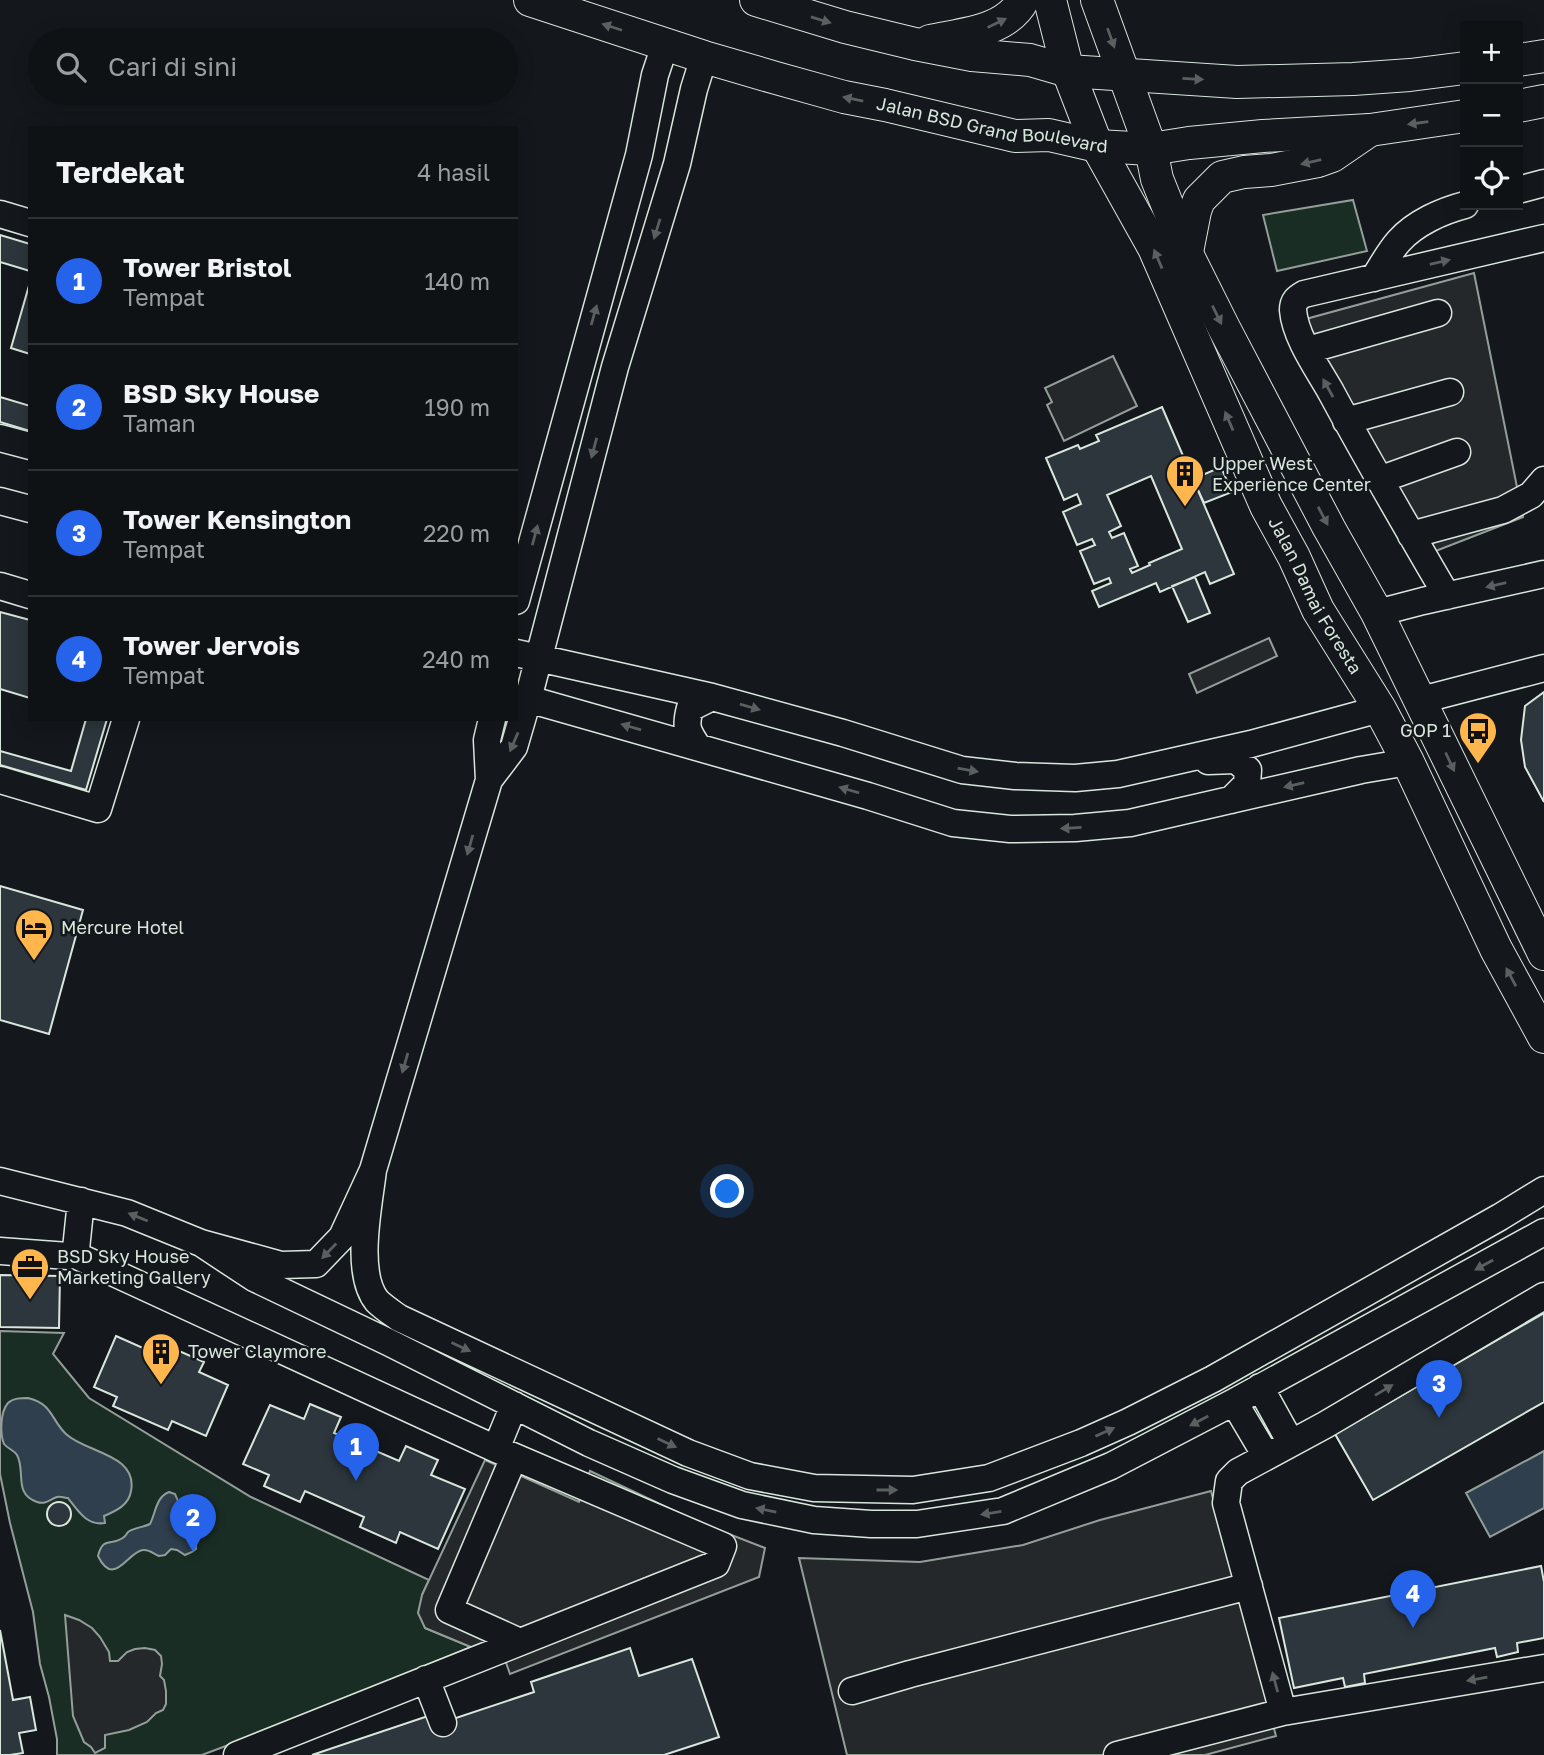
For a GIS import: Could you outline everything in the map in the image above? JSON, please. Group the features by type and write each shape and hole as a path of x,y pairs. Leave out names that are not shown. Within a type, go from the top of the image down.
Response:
{"main road":[{"name":"Jalan BSD Grand Boulevard","path":"530,0 665,45 844,97 1015,136 1049,135 1097,146 1151,149 1263,136 1370,130 1460,117"},
{"path":"756,0 845,27 915,44 972,55 1030,60 1068,71 1237,82 1410,75 1460,69"},
{"path":"915,44 987,29 1013,15 1023,0"},
{"name":"Jalan Damai Foresta","path":"1050,0 1068,71 1097,146 1154,248 1266,506 1294,557 1318,610 1380,709 1408,762 1496,949 1544,1037"},
{"path":"1097,0 1151,149 1157,179 1187,254 1329,528 1377,613 1544,954"},
{"path":"1523,59 1544,55"},
{"path":"1523,105 1544,101"},
{"path":"1187,254 1199,200 1222,177 1318,161 1332,156 1370,130"}],"street":[{"path":"518,594 639,155 655,75 665,45"},
{"path":"489,780 513,747 528,699 527,655 677,164 704,57"},
{"path":"639,155 654,145 663,146 671,150 677,164"},
{"path":"1523,189 1544,183"},
{"path":"1374,278 1399,241 1419,225 1448,209 1460,206"},
{"path":"0,215 28,222"},
{"path":"1447,596 1379,480 1301,337 1293,304 1304,294 1544,238"},
{"path":"1308,350 1438,313"},
{"path":"1346,421 1450,392"},
{"path":"0,438 28,445"},
{"path":"1379,480 1457,452"},
{"path":"1411,535 1503,510 1531,495 1544,480"},
{"path":"0,501 28,508"},
{"path":"1377,613 1544,575"},
{"path":"0,586 28,593"},
{"path":"527,655 712,697 962,769 1015,776 1075,778 1118,774 1263,741 1380,709"},
{"path":"1421,701 1544,668"},
{"path":"698,747 688,733 686,721 690,708 712,697"},
{"path":"528,699 869,796 953,823 999,828 1075,828 1130,823 1361,770 1408,762"},
{"path":"0,780 98,809 125,721"},
{"path":"0,1181 127,1213 201,1242 281,1265 316,1264 342,1237 373,1170 489,780 487,740 492,721"},
{"path":"1172,762 1236,760 1248,770 1248,784 1231,800"},
{"path":"373,1170 364,1263 367,1284 393,1330 514,1405 589,1443 673,1480 742,1505 814,1520 871,1524 917,1524 1003,1511 1111,1466 1234,1402 1544,1232"},
{"path":"201,1242 254,1278 393,1330 688,1453 750,1476 814,1488 913,1490 989,1478 1128,1422 1213,1379 1544,1190"},
{"path":"0,1251 68,1256 73,1254 76,1249 81,1200"},
{"path":"1500,1217 1517,1247"},
{"path":"73,1254 515,1458 723,1545 716,1564 237,1755"},
{"path":"1283,1712 1226,1503 1229,1481 1238,1472 1325,1425 1544,1296"},
{"path":"1260,1387 1292,1443"},
{"path":"1234,1402 1266,1456"},
{"path":"514,1405 515,1458"},
{"path":"520,1642 449,1611 515,1458 552,1424"},
{"path":"852,1691 1249,1586"},
{"path":"1117,1755 1283,1712 1544,1668"},
{"path":"426,1679 443,1723"}],"green space":[{"path":"1353,200 1367,251 1277,271 1263,215"},
{"path":"0,1331 64,1333 53,1354 89,1398 251,1497 429,1580 422,1595 425,1628 471,1647 202,1755 57,1755 57,1739 40,1664 33,1612 0,1474"}],"shaded area":[{"path":"1474,273 1523,517 1428,554 1306,319"},
{"path":"1113,356 1137,406 1064,441 1047,405 1052,402 1045,388"},
{"path":"1269,638 1277,656 1197,693 1189,674"},
{"path":"485,1460 579,1502 590,1471 698,1522 765,1548 759,1577 510,1674 504,1657 477,1667 471,1647 425,1628 418,1613 422,1595"},
{"path":"1211,1491 1276,1736 1205,1755 847,1755 799,1558 920,1562 1023,1545 1100,1520"},
{"path":"65,1615 92,1628 109,1652 110,1661 118,1661 127,1652 145,1648 155,1650 161,1656 160,1676 164,1680 166,1691 163,1710 147,1722 129,1730 105,1735 105,1748 95,1753 84,1742 73,1716"}],"water":[{"path":"28,1398 47,1408 66,1434 109,1456 127,1469 131,1479 130,1496 121,1507 104,1516 105,1523 88,1520 68,1498 57,1497 40,1503 25,1494 16,1453 4,1444 2,1423 3,1412 8,1403 15,1399"},
{"path":"1544,1451 1544,1508 1490,1537 1466,1493"},
{"path":"169,1492 175,1494 185,1517 194,1522 196,1549 185,1555 171,1549 165,1555 159,1556 143,1550 115,1569 104,1565 98,1556 102,1546 150,1524 159,1501"}],"building":[{"path":"0,235 28,243 28,430 0,422"},
{"path":"0,262 28,270 28,289 11,348 28,353 28,405 0,397"},
{"name":"Upper West Experience Center","path":"1162,407 1234,574 1210,584 1205,572 1160,592 1156,583 1099,607 1092,591 1111,583 1109,578 1094,584 1080,551 1095,545 1092,539 1077,545 1063,512 1081,504 1077,494 1064,500 1046,458 1078,445 1080,449 1099,441 1096,435","holes":["1151,476 1182,549 1132,573 1130,569 1138,566 1124,533 1112,538 1109,532 1121,526 1107,495"]},
{"path":"1221,467 1232,492 1204,503 1193,479"},
{"path":"1195,577 1210,613 1188,622 1172,586"},
{"path":"0,612 28,619 28,721 106,721 86,790 0,765"},
{"path":"0,689 28,697 28,721 85,721 71,771 0,751"},
{"path":"1544,692 1544,802 1525,767 1521,740 1525,706"},
{"name":"Mercure Hotel","path":"0,886 83,910 49,1034 0,1020"},
{"name":"BSD Sky House Marketing Gallery","path":"0,1275 60,1276 59,1328 0,1327"},
{"path":"1544,1313 1544,1402 1373,1500 1335,1434"},
{"name":"Tower Claymore","path":"116,1336 145,1349 150,1338 204,1362 199,1372 228,1385 206,1436 172,1421 168,1430 113,1406 117,1397 94,1387"},
{"path":"310,1404 341,1417 334,1433 399,1461 406,1446 438,1460 431,1475 465,1489 438,1549 400,1532 396,1543 360,1527 364,1517 305,1491 300,1502 264,1486 269,1475 243,1464 270,1405 304,1419"},
{"path":"59,1502 67,1506 71,1514 67,1522 59,1526 51,1522 47,1514 51,1506"},
{"path":"1541,1566 1544,1582 1544,1638 1517,1643 1518,1652 1497,1657 1495,1648 1364,1674 1365,1683 1345,1687 1343,1678 1294,1688 1279,1618"},
{"path":"0,1630 13,1700 30,1697 36,1730 19,1733 23,1753 10,1755 0,1755"},
{"path":"630,1648 639,1676 692,1659 719,1737 664,1755 312,1755 428,1716 432,1726 534,1692 531,1682"}],"place":[{"name":"Upper West Experience Center","path":"1185,508"},
{"name":"GOP 1","path":"1478,765"},
{"name":"Mercure Hotel","path":"34,962"},
{"name":"BSD Sky House Marketing Gallery","path":"30,1301"},
{"name":"Tower Claymore","path":"161,1386"},
{"name":"Tower Kensington","path":"1439,1418"},
{"name":"Tower Bristol","path":"356,1481"},
{"name":"BSD Sky House","path":"193,1552"},
{"name":"Tower Jervois","path":"1413,1628"}]}
